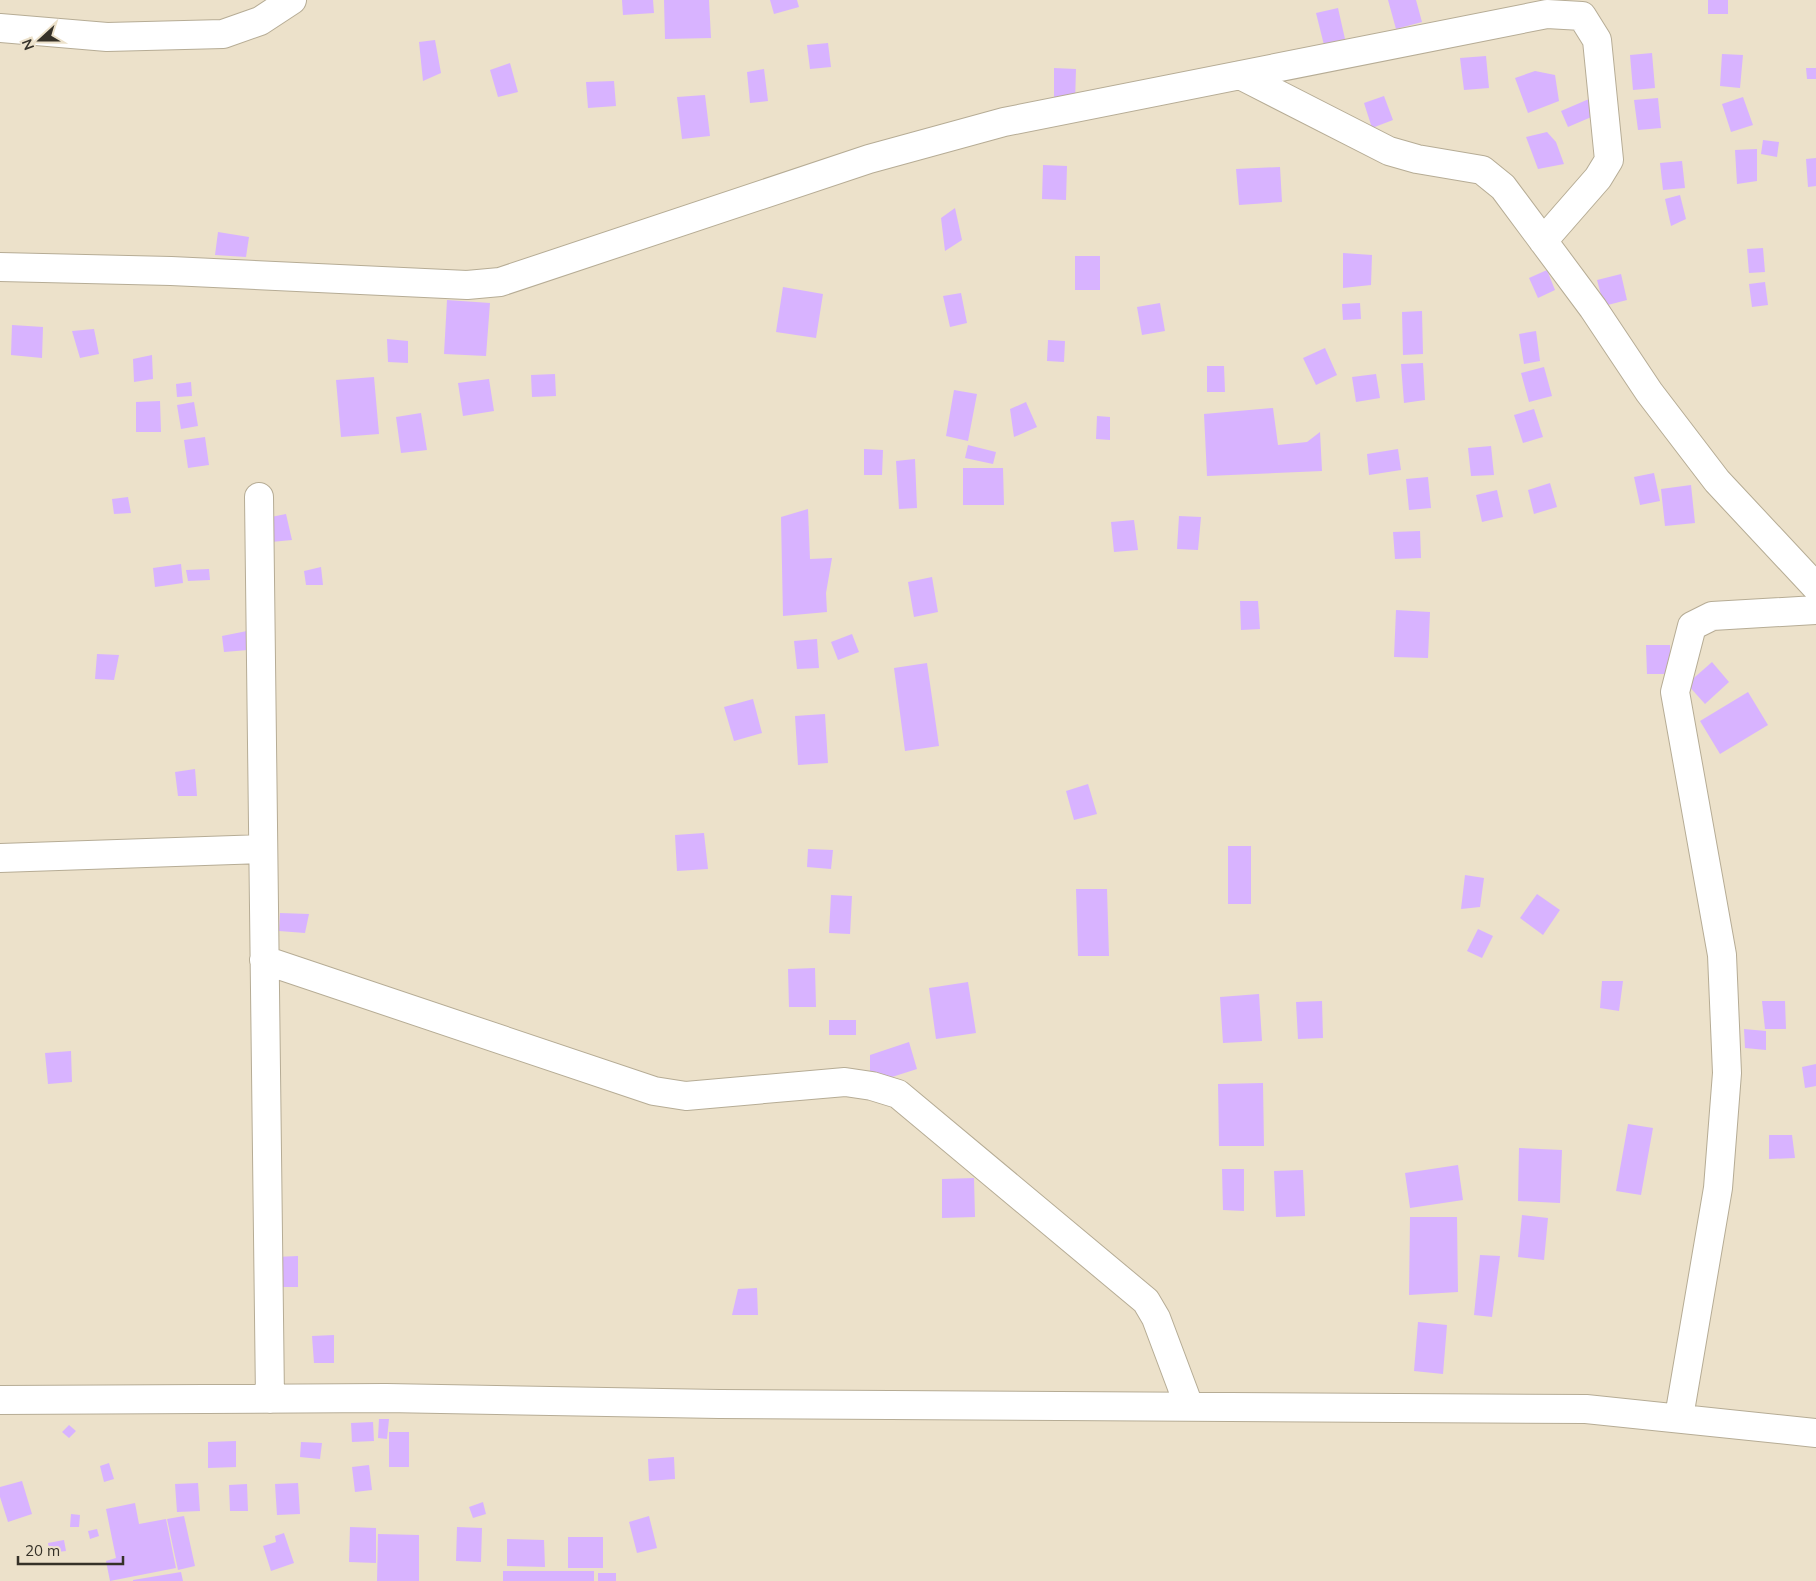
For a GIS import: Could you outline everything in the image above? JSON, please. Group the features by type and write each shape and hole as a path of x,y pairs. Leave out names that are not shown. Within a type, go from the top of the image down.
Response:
{"street":[{"path":"0,28 107,37 223,34 260,21 292,0"},
{"path":"0,268 171,271 467,285 500,282 869,159 1004,122 1547,14 1582,16 1597,40 1609,160 1598,178 1544,241"},
{"path":"1240,75 1389,151 1417,160 1482,170 1503,187 1593,308 1649,392 1718,480 1816,587"},
{"path":"259,497 270,1399"},
{"path":"1679,1417 1718,1188 1727,1073 1722,955 1675,692 1692,626 1712,616 1816,610"},
{"path":"0,858 264,849"},
{"path":"264,960 654,1091 686,1096 845,1082 872,1086 898,1094 1146,1301 1156,1318 1189,1406"},
{"path":"0,1400 386,1398 719,1404 1586,1409 1679,1417 1816,1433"}],"building":[{"path":"622,0 653,0 654,13 623,15"},
{"path":"664,0 709,0 711,38 665,39"},
{"path":"770,0 797,0 799,7 774,14"},
{"path":"1388,0 1416,0 1422,22 1396,29"},
{"path":"1708,0 1728,0 1728,14 1708,14"},
{"path":"1338,8 1345,39 1324,45 1316,13"},
{"path":"435,40 441,73 423,81 419,42"},
{"path":"828,43 831,67 810,69 807,45"},
{"path":"1652,53 1655,88 1633,90 1630,55"},
{"path":"1722,54 1743,55 1740,88 1720,86"},
{"path":"1486,56 1489,88 1464,90 1460,58"},
{"path":"510,63 518,92 498,97 490,70"},
{"path":"1054,68 1076,69 1075,103 1054,102"},
{"path":"1806,68 1816,68 1816,79 1807,79"},
{"path":"764,69 768,101 750,103 747,72"},
{"path":"1535,71 1555,75 1559,101 1528,113 1515,78"},
{"path":"614,81 616,106 588,108 586,82"},
{"path":"705,95 710,136 682,139 677,97"},
{"path":"1384,96 1393,120 1372,128 1364,103"},
{"path":"1743,97 1753,125 1731,132 1722,104"},
{"path":"1658,98 1661,128 1638,130 1634,100"},
{"path":"1589,99 1596,115 1568,127 1561,111"},
{"path":"1547,132 1556,142 1564,164 1538,169 1526,137"},
{"path":"1763,140 1779,142 1777,157 1761,154"},
{"path":"1757,149 1757,181 1737,184 1735,150"},
{"path":"1816,158 1816,186 1808,187 1806,159"},
{"path":"1682,161 1685,188 1663,190 1660,163"},
{"path":"1043,165 1067,166 1066,200 1042,199"},
{"path":"1280,167 1282,202 1239,205 1236,169"},
{"path":"1680,195 1686,219 1671,226 1665,199"},
{"path":"955,208 962,240 945,251 941,218"},
{"path":"218,232 249,237 246,257 215,255"},
{"path":"1763,248 1765,272 1749,273 1747,249"},
{"path":"1343,253 1372,255 1371,285 1343,288"},
{"path":"1075,256 1100,256 1100,290 1075,290"},
{"path":"1547,270 1555,290 1538,298 1529,278"},
{"path":"1621,274 1627,300 1604,306 1597,280"},
{"path":"1765,282 1768,305 1752,307 1749,284"},
{"path":"783,287 823,294 816,338 776,332"},
{"path":"961,293 967,323 950,327 943,296"},
{"path":"447,300 490,303 486,356 444,354"},
{"path":"1160,303 1165,331 1142,335 1137,307"},
{"path":"1360,303 1361,319 1343,320 1342,304"},
{"path":"1422,311 1423,354 1403,355 1402,312"},
{"path":"12,325 43,327 42,358 11,355"},
{"path":"94,329 99,354 80,358 72,331"},
{"path":"1536,331 1540,361 1524,364 1519,334"},
{"path":"387,339 408,341 408,363 388,362"},
{"path":"1048,340 1065,341 1064,362 1047,361"},
{"path":"1325,348 1337,375 1316,385 1303,358"},
{"path":"152,355 153,379 134,382 133,359"},
{"path":"1423,363 1425,400 1404,403 1401,364"},
{"path":"1207,366 1224,366 1225,392 1207,392"},
{"path":"1544,367 1552,396 1529,402 1521,373"},
{"path":"555,374 556,396 532,397 531,375"},
{"path":"1376,374 1380,398 1356,402 1352,377"},
{"path":"374,377 379,434 341,437 336,380"},
{"path":"489,379 494,411 463,416 458,383"},
{"path":"191,382 192,396 177,397 176,384"},
{"path":"954,390 977,394 968,441 946,436"},
{"path":"160,401 161,432 136,432 136,402"},
{"path":"194,402 198,426 181,429 177,405"},
{"path":"1026,402 1037,427 1014,437 1010,409"},
{"path":"1273,408 1278,445 1307,442 1320,432 1322,471 1207,476 1204,414"},
{"path":"1534,409 1543,437 1523,443 1514,415"},
{"path":"421,413 427,450 401,453 396,417"},
{"path":"1097,416 1110,417 1110,440 1096,439"},
{"path":"205,437 209,465 188,468 184,440"},
{"path":"968,445 996,452 993,464 965,458"},
{"path":"1491,446 1494,475 1471,476 1468,448"},
{"path":"864,449 883,450 882,475 864,475"},
{"path":"1398,449 1401,470 1369,475 1367,454"},
{"path":"915,459 917,508 899,509 896,461"},
{"path":"963,468 1003,468 1004,505 963,505"},
{"path":"1654,473 1660,501 1640,505 1634,477"},
{"path":"1428,477 1431,508 1409,510 1406,479"},
{"path":"1550,483 1557,507 1534,514 1528,490"},
{"path":"1691,485 1695,523 1665,526 1661,489"},
{"path":"1497,490 1503,517 1482,522 1476,495"},
{"path":"128,497 131,513 114,514 112,499"},
{"path":"808,509 810,559 832,558 826,593 827,612 783,616 781,517"},
{"path":"286,514 292,540 271,542 266,518"},
{"path":"1179,516 1201,517 1198,550 1177,549"},
{"path":"1134,520 1138,550 1114,552 1111,522"},
{"path":"1420,531 1421,558 1395,559 1393,532"},
{"path":"181,564 183,583 155,587 153,568"},
{"path":"321,567 323,585 306,585 304,571"},
{"path":"209,569 210,580 188,581 186,570"},
{"path":"932,577 938,612 914,617 908,582"},
{"path":"1240,601 1258,601 1260,629 1241,630"},
{"path":"1396,610 1430,612 1428,658 1394,657"},
{"path":"247,631 248,650 224,652 222,636"},
{"path":"852,634 859,652 838,660 831,642"},
{"path":"817,639 819,668 797,669 794,641"},
{"path":"1646,645 1670,645 1671,674 1647,674"},
{"path":"97,654 119,655 114,680 95,679"},
{"path":"1712,662 1729,682 1705,704 1687,684"},
{"path":"927,663 939,746 905,751 894,668"},
{"path":"1748,692 1768,725 1720,754 1700,721"},
{"path":"753,699 762,733 734,741 724,707"},
{"path":"825,714 828,763 798,765 795,716"},
{"path":"195,769 197,796 178,796 175,772"},
{"path":"1088,784 1097,814 1074,820 1066,791"},
{"path":"704,833 708,869 677,871 675,835"},
{"path":"1228,846 1251,846 1251,904 1228,904"},
{"path":"808,849 833,850 831,869 807,867"},
{"path":"1465,875 1484,878 1480,907 1461,909"},
{"path":"1076,889 1107,889 1109,956 1078,956"},
{"path":"1537,894 1560,910 1543,935 1520,918"},
{"path":"831,895 852,896 850,934 829,933"},
{"path":"280,913 309,914 305,933 279,931"},
{"path":"1478,929 1493,936 1482,958 1467,951"},
{"path":"815,968 816,1007 789,1007 788,969"},
{"path":"1602,981 1623,981 1619,1011 1600,1008"},
{"path":"968,982 976,1033 936,1039 929,988"},
{"path":"1259,994 1262,1041 1223,1043 1220,997"},
{"path":"1322,1001 1323,1038 1298,1039 1296,1002"},
{"path":"1762,1001 1785,1001 1786,1029 1765,1029"},
{"path":"829,1020 856,1020 856,1035 829,1035"},
{"path":"1744,1029 1766,1031 1766,1050 1745,1048"},
{"path":"909,1042 917,1069 870,1084 870,1055"},
{"path":"71,1051 72,1082 48,1084 45,1053"},
{"path":"1816,1064 1816,1086 1805,1088 1802,1067"},
{"path":"1263,1083 1264,1146 1219,1146 1218,1084"},
{"path":"1628,1124 1653,1128 1641,1195 1616,1191"},
{"path":"1769,1135 1792,1135 1795,1158 1769,1159"},
{"path":"1519,1148 1562,1150 1560,1203 1518,1201"},
{"path":"1458,1165 1463,1200 1410,1208 1405,1173"},
{"path":"1222,1169 1244,1169 1244,1211 1223,1210"},
{"path":"1303,1170 1305,1216 1276,1217 1274,1171"},
{"path":"974,1178 975,1217 942,1218 942,1179"},
{"path":"1522,1215 1548,1218 1544,1260 1518,1257"},
{"path":"1410,1217 1457,1217 1458,1292 1409,1295"},
{"path":"1480,1255 1500,1256 1492,1317 1474,1315"},
{"path":"298,1256 298,1287 275,1287 275,1257"},
{"path":"757,1288 758,1315 732,1315 738,1289"},
{"path":"1418,1322 1447,1325 1443,1374 1414,1371"},
{"path":"334,1335 334,1363 314,1363 312,1336"},
{"path":"379,1419 389,1419 387,1439 378,1438"},
{"path":"373,1422 374,1441 352,1442 351,1423"},
{"path":"69,1425 76,1431 69,1438 62,1432"},
{"path":"389,1432 409,1432 409,1467 389,1467"},
{"path":"236,1441 236,1467 208,1468 208,1442"},
{"path":"301,1442 322,1443 320,1459 300,1457"},
{"path":"674,1457 675,1479 649,1481 648,1459"},
{"path":"109,1463 114,1479 104,1482 100,1466"},
{"path":"369,1465 372,1490 355,1492 352,1467"},
{"path":"22,1481 32,1514 8,1522 0,1497 0,1487"},
{"path":"198,1483 200,1511 177,1512 175,1484"},
{"path":"298,1483 300,1514 277,1515 275,1484"},
{"path":"247,1484 248,1511 230,1511 229,1485"},
{"path":"483,1502 486,1514 473,1518 469,1507"},
{"path":"135,1503 139,1524 166,1519 176,1568 110,1581 106,1561 116,1558 106,1509"},
{"path":"71,1514 80,1515 79,1527 70,1527"},
{"path":"184,1516 195,1566 178,1570 167,1519"},
{"path":"649,1516 657,1548 637,1553 629,1522"},
{"path":"350,1527 376,1528 376,1563 349,1562"},
{"path":"457,1527 482,1528 481,1562 456,1561"},
{"path":"97,1529 99,1536 90,1539 88,1531"},
{"path":"284,1533 294,1563 271,1571 263,1546 276,1542 275,1536"},
{"path":"378,1534 419,1535 419,1581 377,1581"},
{"path":"568,1537 603,1537 603,1568 568,1568"},
{"path":"507,1539 544,1540 545,1567 507,1566"},
{"path":"64,1540 66,1551 50,1553 48,1543"},
{"path":"503,1571 594,1571 594,1581 503,1581"},
{"path":"181,1572 183,1581 133,1581 133,1580"},
{"path":"598,1573 616,1573 616,1581 598,1581"}]}
